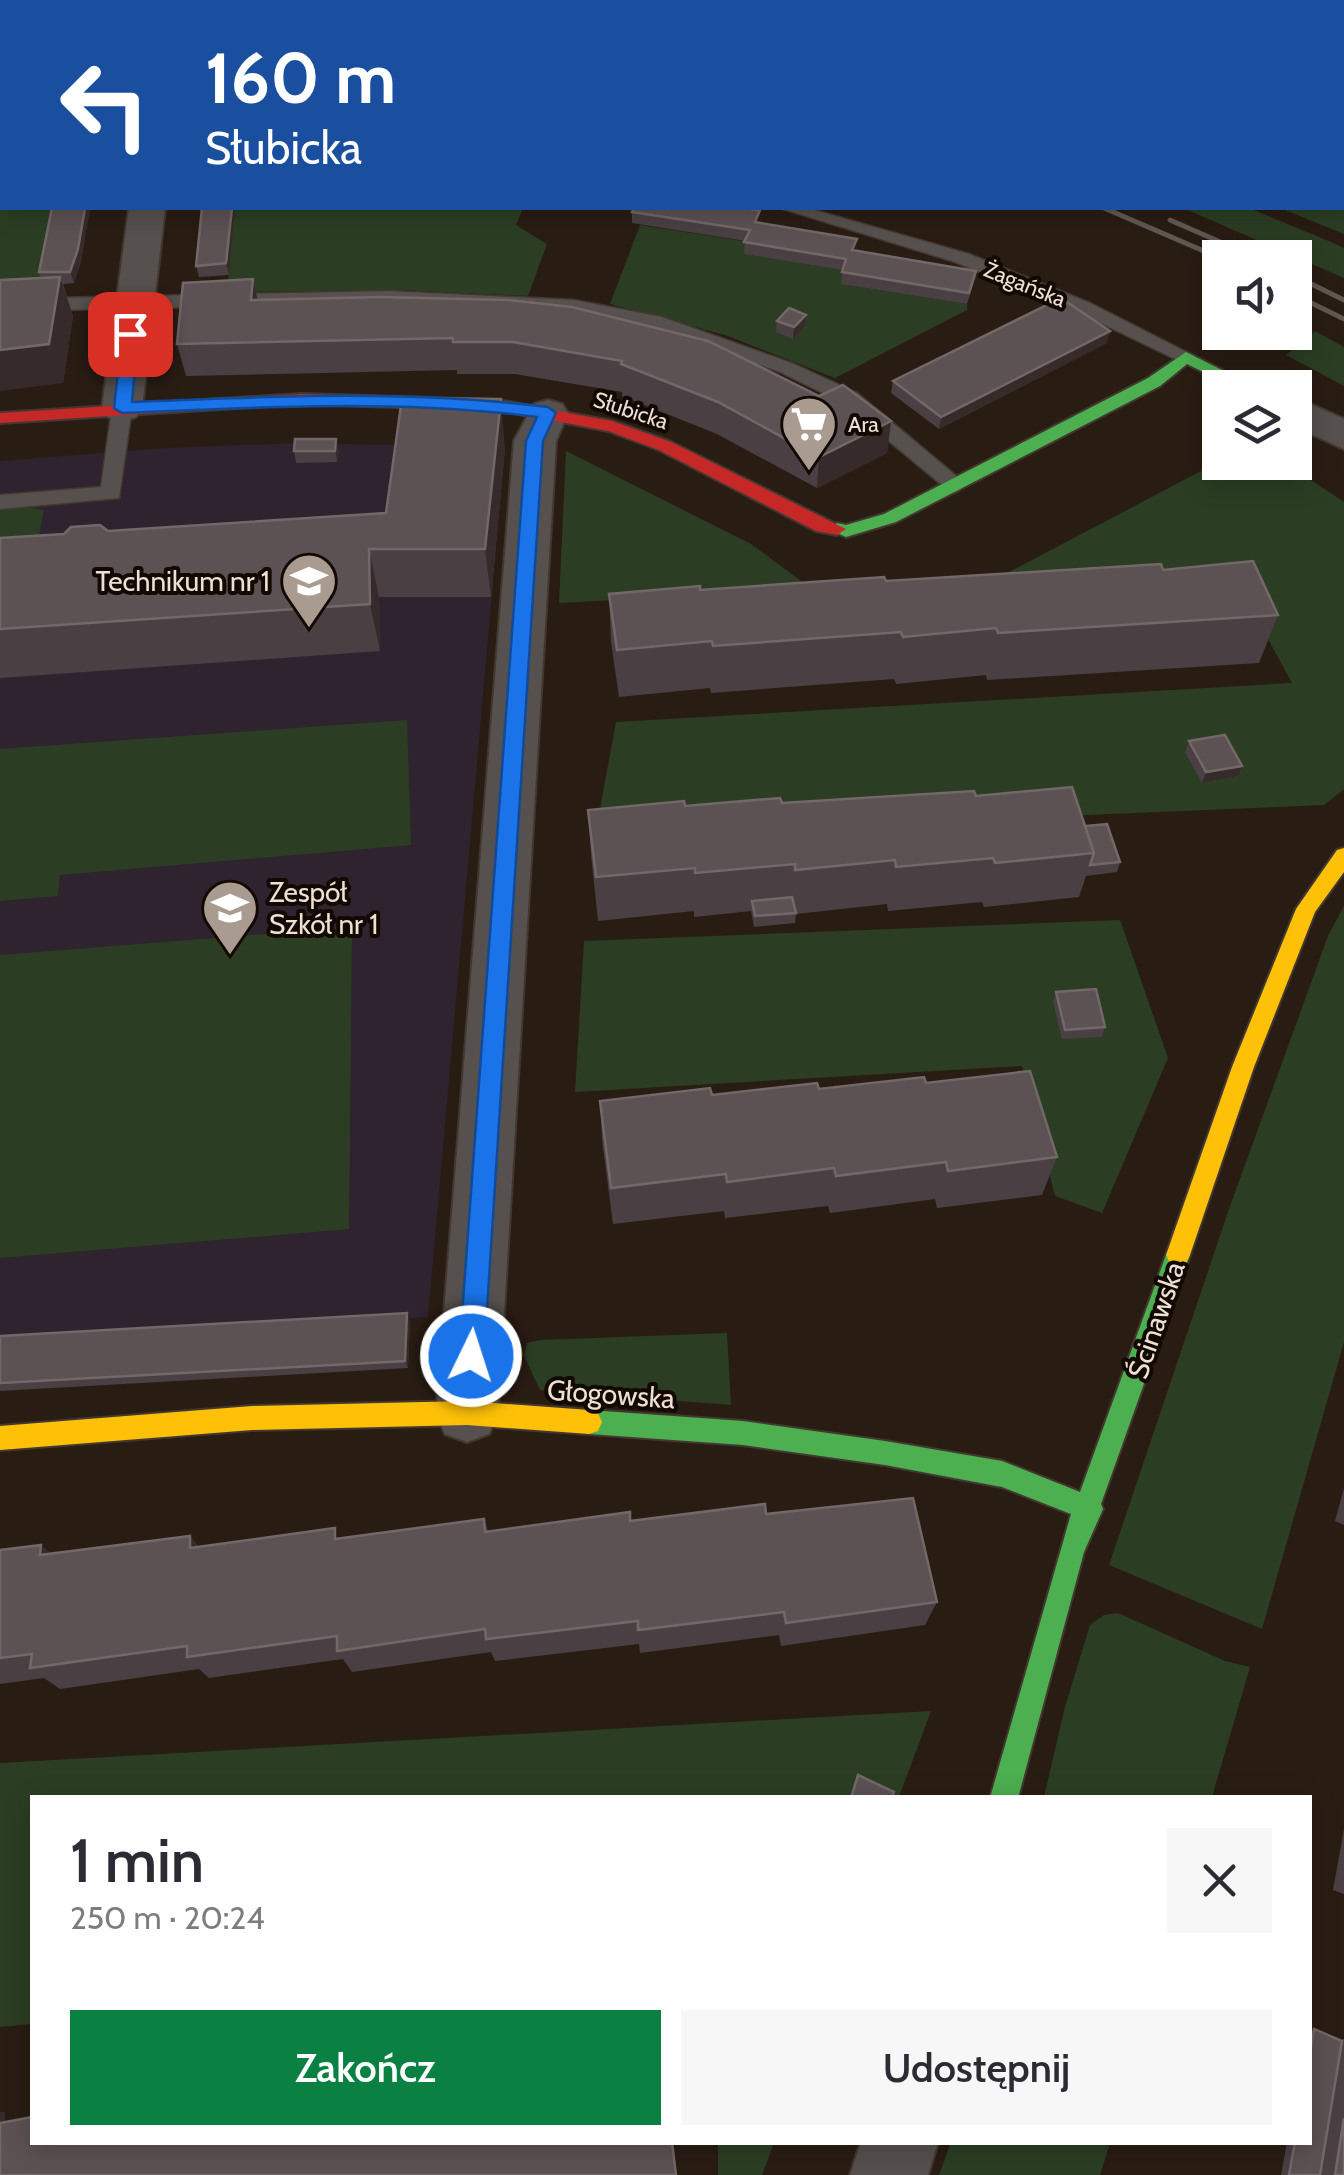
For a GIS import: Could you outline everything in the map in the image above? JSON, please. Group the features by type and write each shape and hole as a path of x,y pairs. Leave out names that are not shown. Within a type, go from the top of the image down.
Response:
{"street":[{"path":"122,408 147,210"},
{"name":"Żagańska","path":"1186,358 1212,370"},
{"name":"Słubicka","path":"0,418 302,400 474,404 548,413 612,426 666,446 822,528 846,531 868,526 956,485 1154,382 1186,358"},
{"path":"466,1413 535,441 548,413"},
{"path":"1312,419 1344,436"},
{"name":"Ścinawska","path":"1005,1795 1071,1552 1090,1509 1244,1067 1306,909 1344,856"},
{"name":"Głogowska","path":"0,1438 252,1418 466,1413 743,1433 885,1453 1002,1474 1090,1509"},
{"path":"889,2175 899,2145"}],"lane":[{"name":"Żagańska","path":"797,210 962,258 1083,308 1186,358"},
{"path":"0,310 134,302 494,299 574,306 655,321 717,340 850,398 956,485"},
{"path":"0,502 111,494 122,408"}],"shaded area":[{"name":"Zespół Szkół nr 1","path":"298,443 505,447 428,1317 0,1342 0,461 165,448"}],"green space":[{"path":"0,210 58,210 43,284 0,303"},
{"path":"235,210 522,210 516,225 547,244 528,296 399,290 227,292"},
{"path":"1188,210 1254,210 1344,248 1344,278 1312,264 1312,240 1257,240"},
{"path":"1285,210 1344,210 1344,234"},
{"path":"640,225 749,242 745,254 845,270 842,284 967,304 967,310 835,378 725,335 610,304"},
{"path":"1315,331 1344,347 1344,386 1286,355 1292,350 1312,350"},
{"path":"566,451 751,544 812,589 559,603"},
{"path":"1202,470 1202,480 1311,480 1344,502 1344,789 1324,805 595,836 616,722 1292,683 1237,582 975,590"},
{"path":"0,508 44,510 37,545 0,559"},
{"path":"407,720 411,845 60,875 58,896 0,901 0,749"},
{"path":"1344,906 1344,1342 1262,1629 1109,1565 1229,1209 1328,936"},
{"path":"1120,920 1168,1058 1102,1213 1055,1196 1022,1066 575,1092 584,941"},
{"path":"352,927 349,1229 0,1258 0,955"},
{"path":"727,1333 731,1405 540,1390 524,1356 527,1343 540,1340"},
{"path":"1118,1613 1225,1661 1250,1667 1213,1795 1044,1795 1090,1625 1104,1615"},
{"path":"931,1711 900,1795 30,1795 30,2024 0,2027 0,1763"},
{"path":"718,2145 773,2145 762,2175 718,2175"},
{"path":"950,2145 1109,2145 1100,2175 939,2175"}],"building":[{"path":"52,210 85,210 70,272 39,272"},
{"path":"202,210 232,210 226,263 196,266"},
{"path":"760,210 755,222 857,239 852,250 976,271 969,293 842,272 846,259 744,242 750,230 632,212"},
{"path":"60,277 49,344 0,350 0,280"},
{"path":"253,279 251,300 380,297 508,300 572,307 708,341 819,396 843,385 891,421 819,457 718,402 621,364 622,361 513,342 453,342 453,338 177,344 183,283"},
{"path":"1061,298 1110,331 941,417 893,381"},
{"path":"789,308 806,315 794,327 777,321"},
{"path":"402,398 501,399 485,549 369,549 370,604 0,629 0,538 64,534 71,527 100,525 108,531 386,513"},
{"path":"295,439 336,439 335,451 294,451"},
{"path":"1253,561 1278,615 998,633 996,628 903,637 901,632 713,646 712,641 617,650 609,594 700,586 700,590 1161,564 1163,570"},
{"path":"1225,735 1242,766 1206,772 1189,741"},
{"path":"1072,787 1094,853 995,863 993,858 896,867 895,860 795,870 795,864 596,877 588,810 684,801 685,806 780,798 782,803 974,791 976,796"},
{"path":"1107,824 1120,862 1090,865 1094,853 1085,826"},
{"path":"792,897 796,913 755,916 752,901"},
{"path":"1096,989 1105,1027 1065,1030 1056,992"},
{"path":"1030,1071 1057,1157 948,1171 946,1162 836,1176 834,1168 727,1182 726,1174 611,1188 600,1101 710,1088 712,1095 817,1083 819,1089 924,1077 926,1083"},
{"path":"407,1313 405,1361 0,1383 0,1336"},
{"path":"913,1498 937,1602 786,1623 784,1612 638,1630 638,1621 486,1639 485,1629 337,1651 337,1636 187,1657 187,1646 30,1668 32,1654 0,1658 0,1550 41,1545 40,1555 190,1536 190,1548 335,1528 335,1539 484,1519 485,1532 630,1512 630,1521 765,1504 766,1514"},
{"path":"858,1775 894,1792 893,1795 852,1795"},
{"path":"1314,2029 1342,2041 1320,2175 1289,2175 1294,2145 1312,2145"},
{"path":"30,2117 30,2145 672,2145 676,2175 0,2175 0,2123"},
{"path":"1344,2118 1344,2175 1335,2175"}],"railway":[{"path":"1109,210 1202,250"},
{"path":"1170,220 1216,240"},
{"path":"1312,284 1344,300"},
{"path":"1312,303 1344,319"}],"traffic: fast":[{"path":"837,529 846,531 890,518 1154,382 1186,357 1213,370"},
{"path":"1005,1795 1071,1552 1178,1255"},
{"path":"589,1422 743,1433 885,1453 1002,1474 1090,1509"}],"traffic: slow":[{"path":"1178,1255 1243,1067 1306,909 1344,856"},
{"path":"0,1438 252,1418 467,1413 589,1422"}],"traffic: jam":[{"path":"0,418 301,399 498,405 612,426 665,446 822,527 837,529"}],"place":[{"name":"Ara","path":"809,473"},
{"name":"Technikum nr 1","path":"309,630"},
{"name":"Zespół Szkół nr 1","path":"230,957"}],"route":[{"path":"130,334 122,408 302,400 498,405 548,413 535,441 471,1356"}]}
